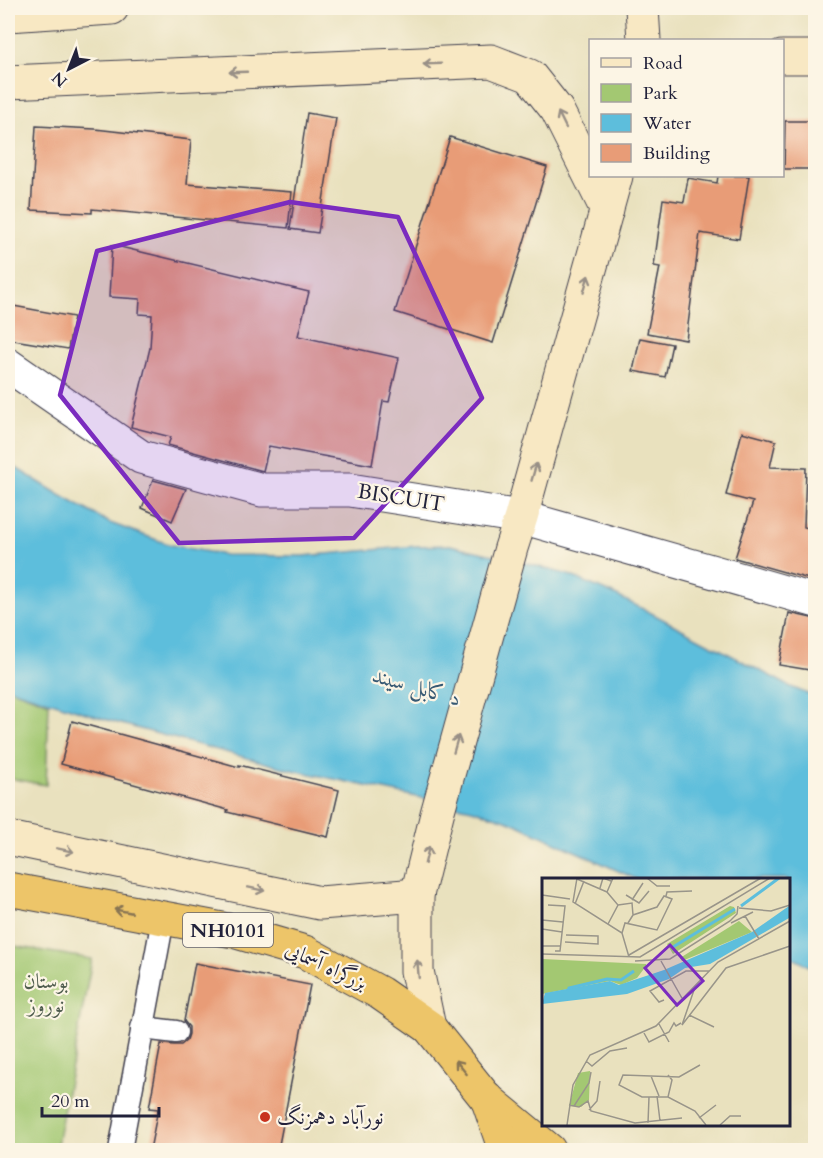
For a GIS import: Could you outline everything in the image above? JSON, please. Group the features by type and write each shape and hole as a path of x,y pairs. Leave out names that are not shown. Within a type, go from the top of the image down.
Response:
{"highway":[{"name":"بزرگراه آسمایی","path":"8,889 233,931 305,952 380,993 429,1027 486,1098 549,1150"},
{"name":"NH0101","path":"486,1098 505,1150"}],"main road":[{"path":"8,15 112,8"},
{"path":"642,8 644,39"},
{"path":"784,57 816,57"},
{"path":"8,82 491,61 530,76 557,110 589,174"},
{"path":"590,177 607,210"},
{"path":"429,1027 417,971 417,896 437,814 616,177"},
{"path":"8,838 320,903 417,896"}],"street":[{"name":"BISCUIT","path":"8,365 141,457 262,490 350,490 521,517 816,601"}],"lane":[{"path":"120,1150 163,919"},
{"path":"142,1028 176,1032"}],"highlighted area":[{"path":"290,202 398,217 482,398 354,538 179,543 60,395 97,251"}],"green space":[{"path":"8,688 49,703 46,785 8,778"},
{"name":"بوستان نوروز","path":"8,945 92,959 56,1150 8,1150"}],"water":[{"name":"د کابل سيند","path":"8,463 110,523 171,545 225,555 303,556 450,545 569,575 613,594 791,687 815,697 815,969 790,956 790,878 634,878 509,821 472,809 288,769 114,722 8,688"}],"building":[{"path":"307,113 336,118 318,233 290,229"},
{"path":"785,121 816,121 816,169 784,169"},
{"path":"36,126 95,129 191,140 187,184 292,192 288,228 92,209 92,213 31,210"},
{"path":"450,137 547,167 493,343 395,312"},
{"path":"718,177 749,177 739,239 700,233 686,340 647,333 660,267 654,266 663,199 684,202 688,178 717,183"},
{"path":"112,245 309,292 298,336 399,358 389,402 383,401 372,465 269,446 263,471 168,445 171,437 131,427 150,348 152,315 139,314 140,299 109,297"},
{"path":"8,305 74,317 68,349 8,339"},
{"path":"640,338 672,344 665,377 633,371"},
{"path":"742,432 776,441 770,467 806,468 804,527 816,530 816,581 735,558 753,502 726,495"},
{"path":"153,480 186,489 172,521 142,508"},
{"path":"789,613 816,619 816,671 779,665"},
{"path":"72,721 239,767 239,765 339,790 328,837 227,812 228,810 61,764"},
{"path":"195,963 310,985 278,1150 150,1150 158,1109 149,1108 161,1044 181,1045 187,1040 189,1027 184,1021"}],"place":[{"name":"نورآباد دهمزنگ","path":"265,1117"}]}
